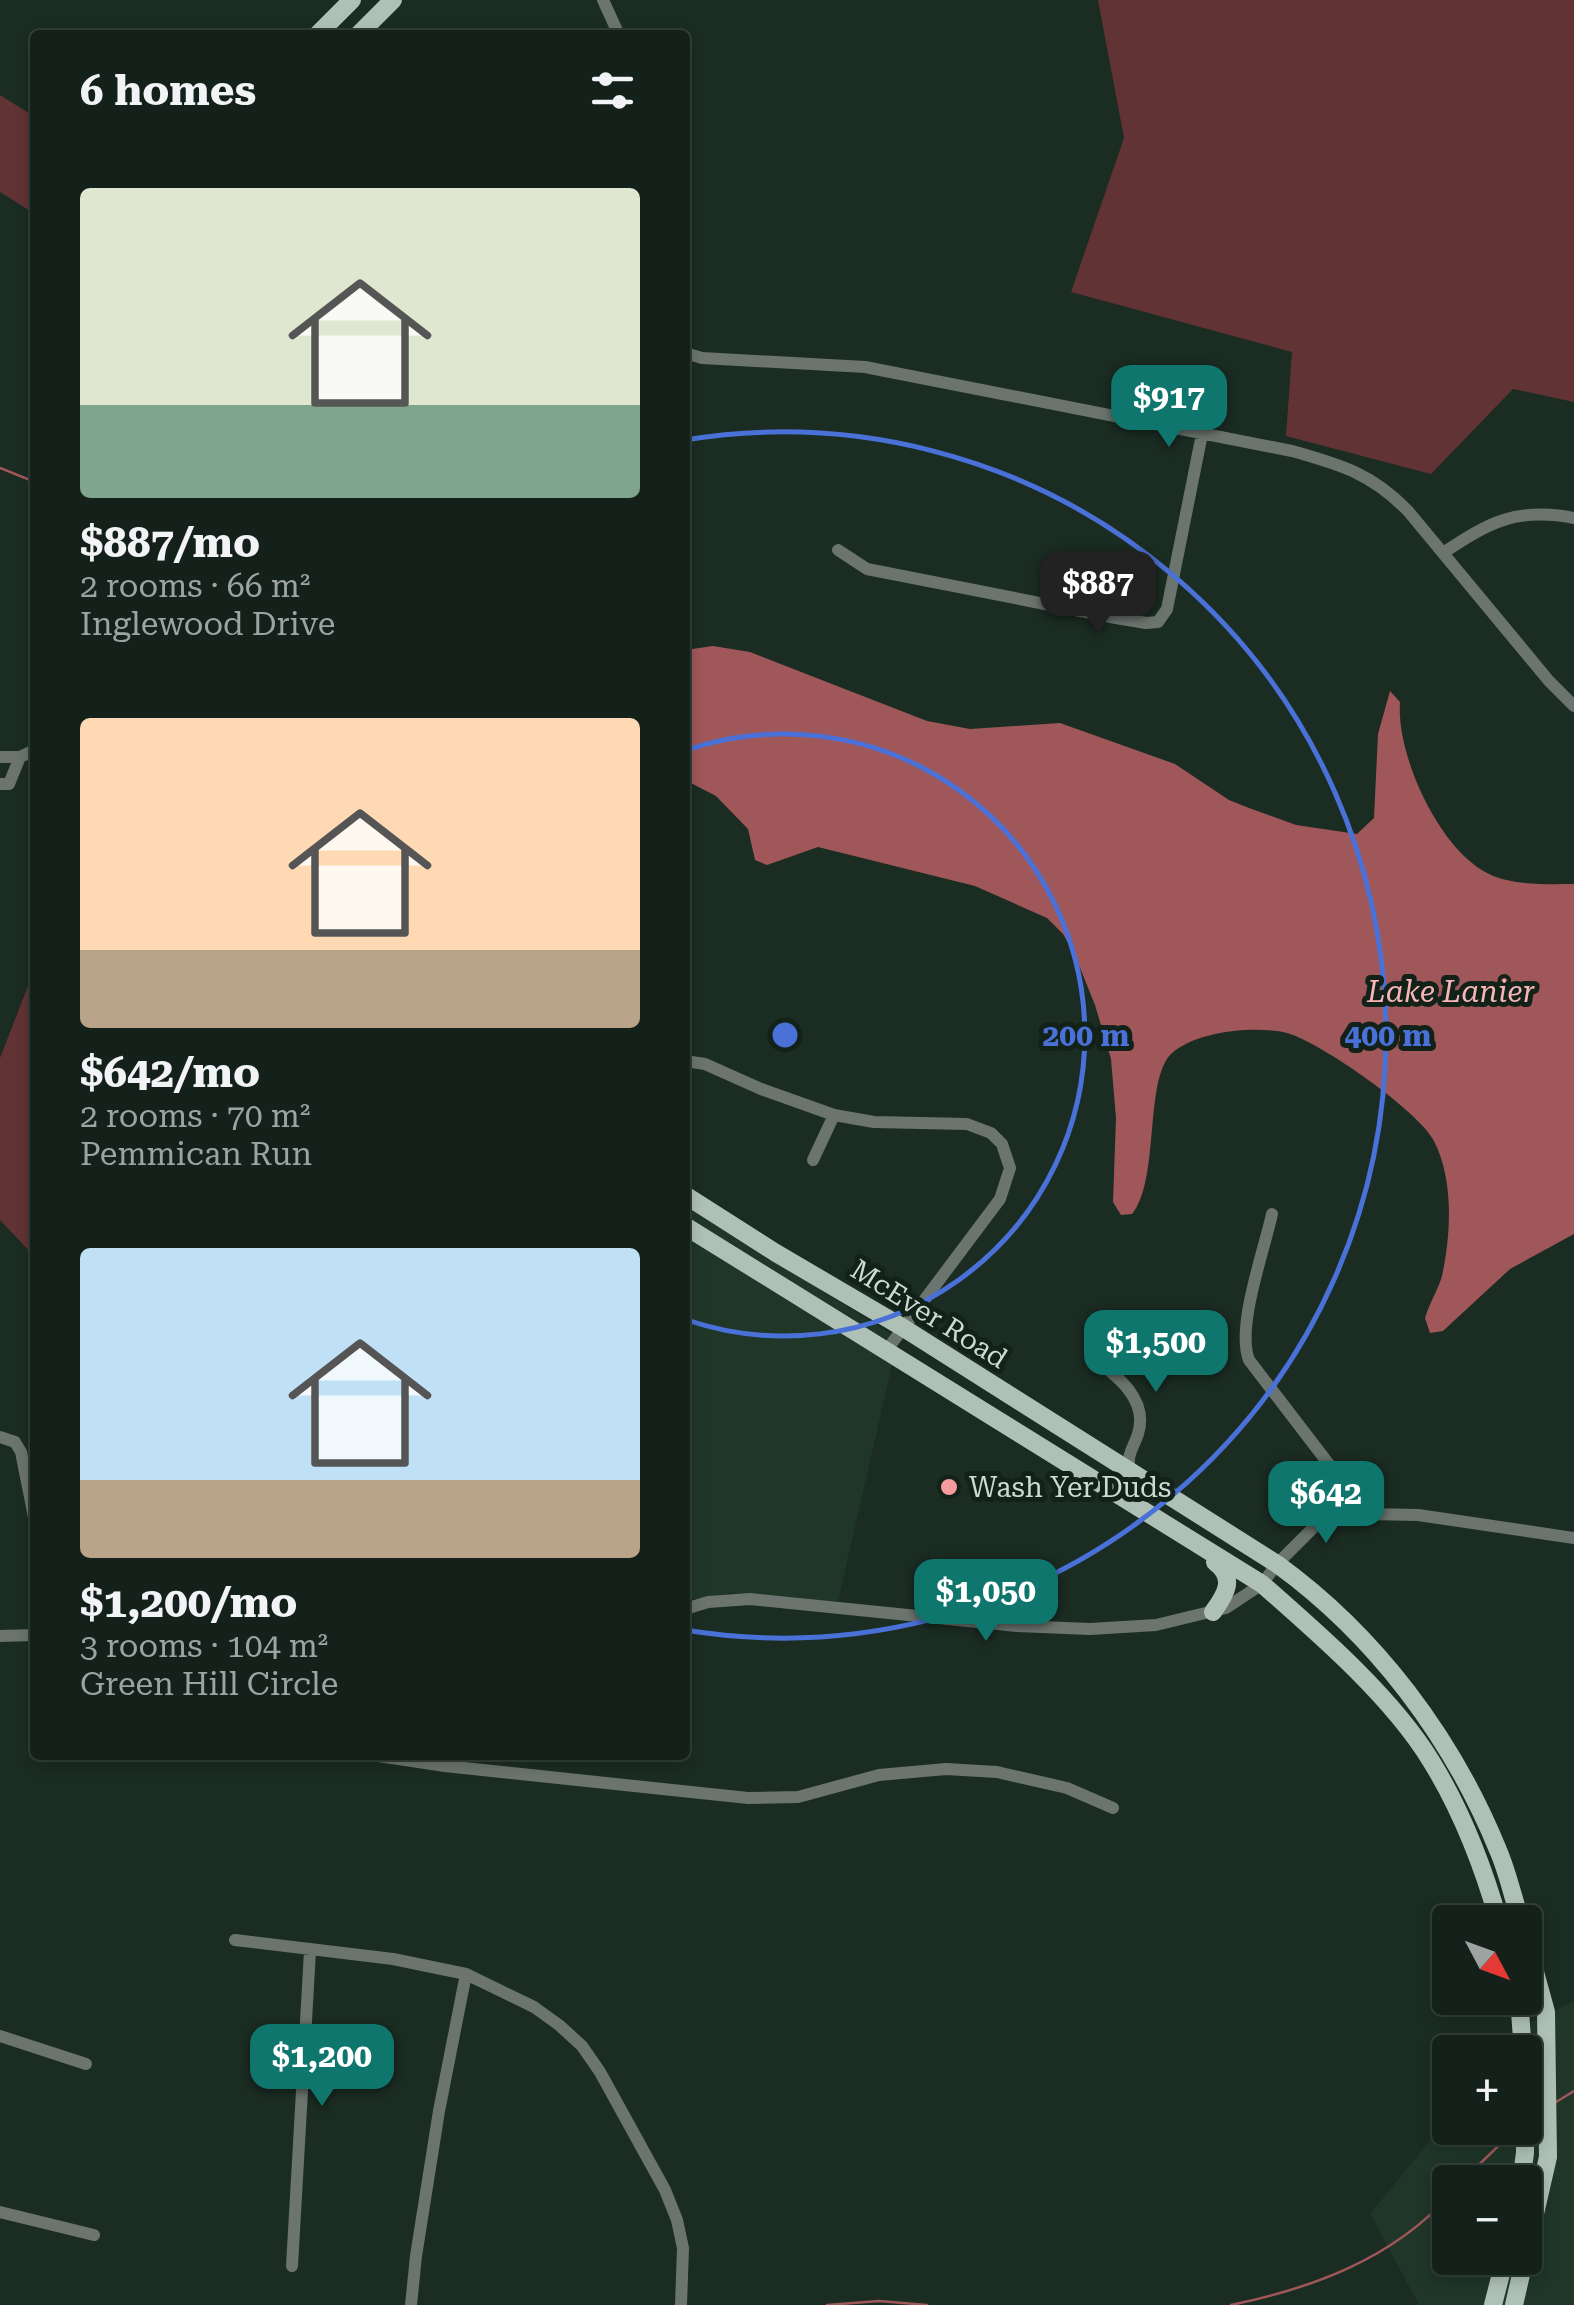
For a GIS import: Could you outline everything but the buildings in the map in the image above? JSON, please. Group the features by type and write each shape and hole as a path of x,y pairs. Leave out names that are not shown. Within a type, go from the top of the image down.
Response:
{"main road":[{"path":"322,30 352,0"},
{"path":"363,30 392,0"},
{"name":"McEver Road","path":"690,1197 776,1253 902,1326 1277,1564 1343,1618 1409,1694 1475,1802 1499,1852 1516,1905"},
{"name":"McEver Road","path":"690,1229 1262,1584 1392,1708 1431,1760 1468,1830 1495,1905"},
{"path":"1143,1508 1154,1522 1226,1572 1228,1587 1214,1612"},
{"path":"1514,2305 1548,2157 1546,2012 1542,1998"},
{"path":"1493,2305 1501,2275"}],"street":[{"path":"603,0 615,30"},
{"path":"690,354 865,368 1292,452 1360,472 1386,488 1574,706"},
{"path":"838,550 867,569 1146,624 1158,622 1168,609 1202,434"},
{"path":"1443,553 1497,519 1527,513 1574,518"},
{"path":"0,769 30,754"},
{"path":"0,757 18,762"},
{"path":"5,784 18,762"},
{"path":"690,1062 705,1064 834,1115 874,1122 967,1124 991,1133 1008,1156 1008,1184 1000,1200 886,1351"},
{"path":"814,1160 834,1115"},
{"path":"1272,1214 1248,1313 1244,1350 1368,1514"},
{"path":"1092,1357 1127,1388 1138,1408 1139,1430 1127,1458 1131,1474"},
{"path":"0,1436 14,1442 21,1452 30,1497"},
{"path":"690,1607 750,1599 1017,1626 1156,1626 1214,1612 1262,1584 1318,1523 1368,1514 1418,1515 1574,1538"},
{"path":"0,1636 30,1635"},
{"path":"405,1760 748,1798 798,1797 880,1774 978,1770 1067,1788 1113,1808"},
{"path":"235,1940 393,1959 466,1974 534,2006 559,2025 582,2046 600,2072 678,2220 684,2248 681,2305"},
{"path":"292,2266 310,1951"},
{"path":"411,2305 416,2256 466,1974"},
{"path":"0,2036 86,2064"},
{"path":"0,2212 94,2235"}],"shaded area":[{"path":"1098,0 1574,0 1574,402 1513,389 1431,474 1286,436 1292,352 1071,292 1124,138"},
{"path":"0,95 30,114 30,211 0,192"},
{"path":"30,981 30,1252 0,1220 0,1058"},
{"path":"690,1207 898,1339 837,1606 730,1593 690,1599"},
{"path":"1574,2001 1574,2305 1419,2305 1370,2214 1432,2138 1432,2145 1542,2145 1542,2035 1516,2035 1524,2025"}],"water":[{"name":"Lake Lanier","path":"713,646 750,652 927,721 970,729 1060,723 1175,764 1229,800 1249,808 1296,825 1357,834 1374,818 1378,734 1390,691 1400,702 1405,748 1413,773 1424,799 1453,844 1471,862 1499,878 1531,884 1574,884 1574,1234 1510,1269 1443,1331 1430,1333 1425,1318 1442,1276 1449,1225 1445,1173 1434,1141 1390,1096 1322,1049 1287,1033 1259,1030 1210,1035 1171,1054 1157,1086 1141,1198 1132,1214 1121,1215 1113,1202 1116,1118 1111,1059 1095,1005 1063,934 1047,918 975,886 818,847 767,865 755,860 748,829 716,796 690,783 690,649"}],"waterway":[{"path":"0,468 30,480"},
{"path":"1556,2102 1574,2091"},
{"path":"1479,2165 1499,2145"},
{"path":"1231,2305 1292,2290 1350,2268 1403,2237 1432,2212"},
{"path":"827,2305 879,2301 927,2305"}],"place":[{"name":"Wash Yer Duds","path":"949,1487"}]}
